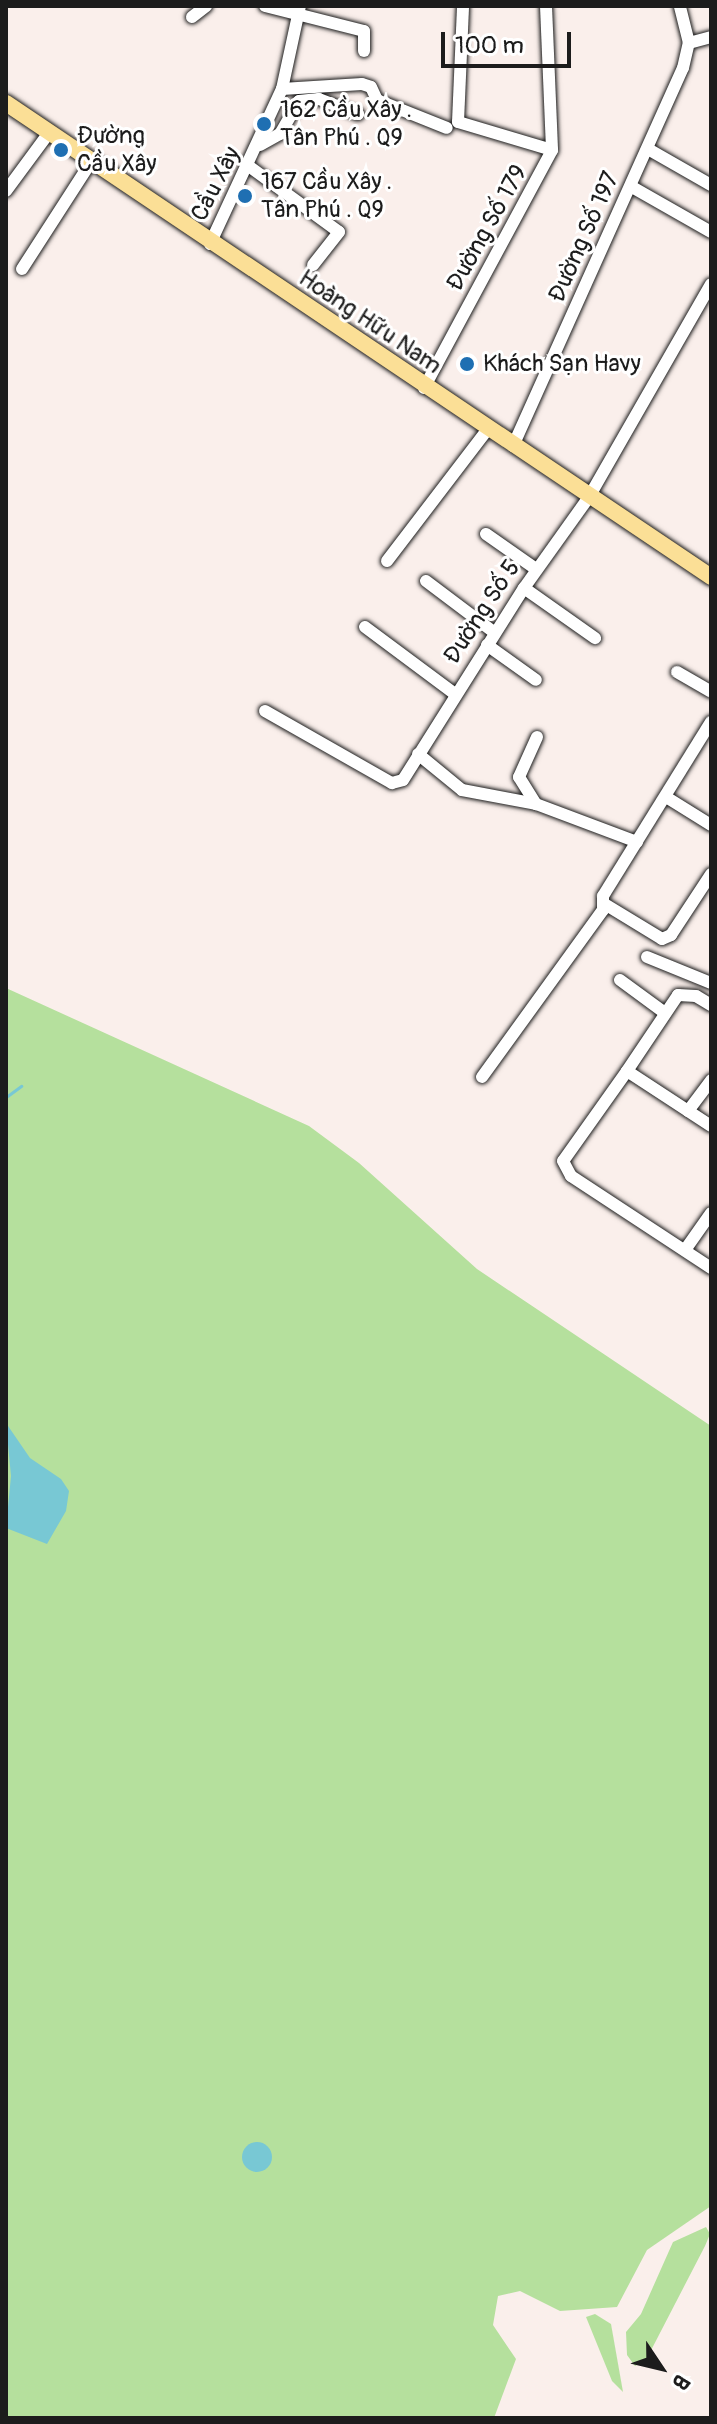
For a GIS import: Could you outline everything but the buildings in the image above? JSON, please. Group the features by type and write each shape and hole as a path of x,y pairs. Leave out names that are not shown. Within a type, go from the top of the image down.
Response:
{"main road":[{"name":"Hoàng Hữu Nam","path":"6,103 424,388 711,577"}],"street":[{"path":"192,17 206,6"},
{"path":"265,6 299,11 364,31 364,51"},
{"name":"Đường Số 179","path":"424,388 552,150 458,122 463,6"},
{"path":"546,6 552,150"},
{"path":"680,6 689,43 711,37"},
{"name":"Cầu Xây","path":"210,244 250,167 282,89 299,11"},
{"name":"Đường Số 197","path":"513,446 632,187 689,43"},
{"path":"282,89 362,84 371,87 377,100 447,128"},
{"path":"260,145 280,134 299,101 319,99 358,114"},
{"path":"6,191 48,134"},
{"path":"648,149 711,185"},
{"path":"22,269 91,162"},
{"path":"250,167 339,232 313,265"},
{"path":"632,187 711,232"},
{"name":"Đường Số 5","path":"265,711 392,783 403,780 536,569 589,497 711,284"},
{"path":"387,561 487,430"},
{"path":"486,534 536,569"},
{"path":"426,581 495,633"},
{"path":"524,588 595,638"},
{"path":"365,627 455,694"},
{"path":"487,645 536,680"},
{"path":"677,672 711,692"},
{"path":"482,1077 603,903 711,722"},
{"path":"536,804 519,777 537,737"},
{"path":"418,754 462,790 536,804 637,842"},
{"path":"666,797 711,825"},
{"path":"603,903 662,939 671,935 711,874"},
{"path":"647,957 711,983"},
{"path":"620,980 665,1013"},
{"path":"711,1005 696,996 678,995 563,1161 571,1176 711,1268"},
{"path":"627,1071 711,1126"},
{"path":"688,1111 711,1080"},
{"path":"685,1250 711,1213"}],"green space":[{"path":"6,988 309,1126 359,1163 477,1269 711,1426 711,2206 647,2250 617,2307 560,2311 520,2291 498,2296 493,2325 516,2359 494,2418 6,2418"},
{"path":"706,2227 710,2234 705,2246 646,2360 635,2366 627,2355 626,2332 641,2314 673,2242"},
{"path":"595,2314 611,2324 623,2392 612,2381 586,2317"}],"water":[{"path":"6,1423 30,1458 61,1479 69,1491 66,1511 47,1544 6,1528 11,1476"},
{"path":"257,2142 263,2143 271,2151 271,2163 263,2171 257,2172 251,2171 243,2163 242,2157 243,2151 251,2143"}],"waterway":[{"path":"6,1097 21,1086"}],"place":[{"name":"162 Cầu Xây . Tân Phú . Q9","path":"264,124"},
{"name":"Đường Cầu Xây","path":"61,150"},
{"name":"167 Cầu Xây . Tân Phú . Q9","path":"245,196"},
{"name":"Khách Sạn Havy","path":"467,364"}]}
